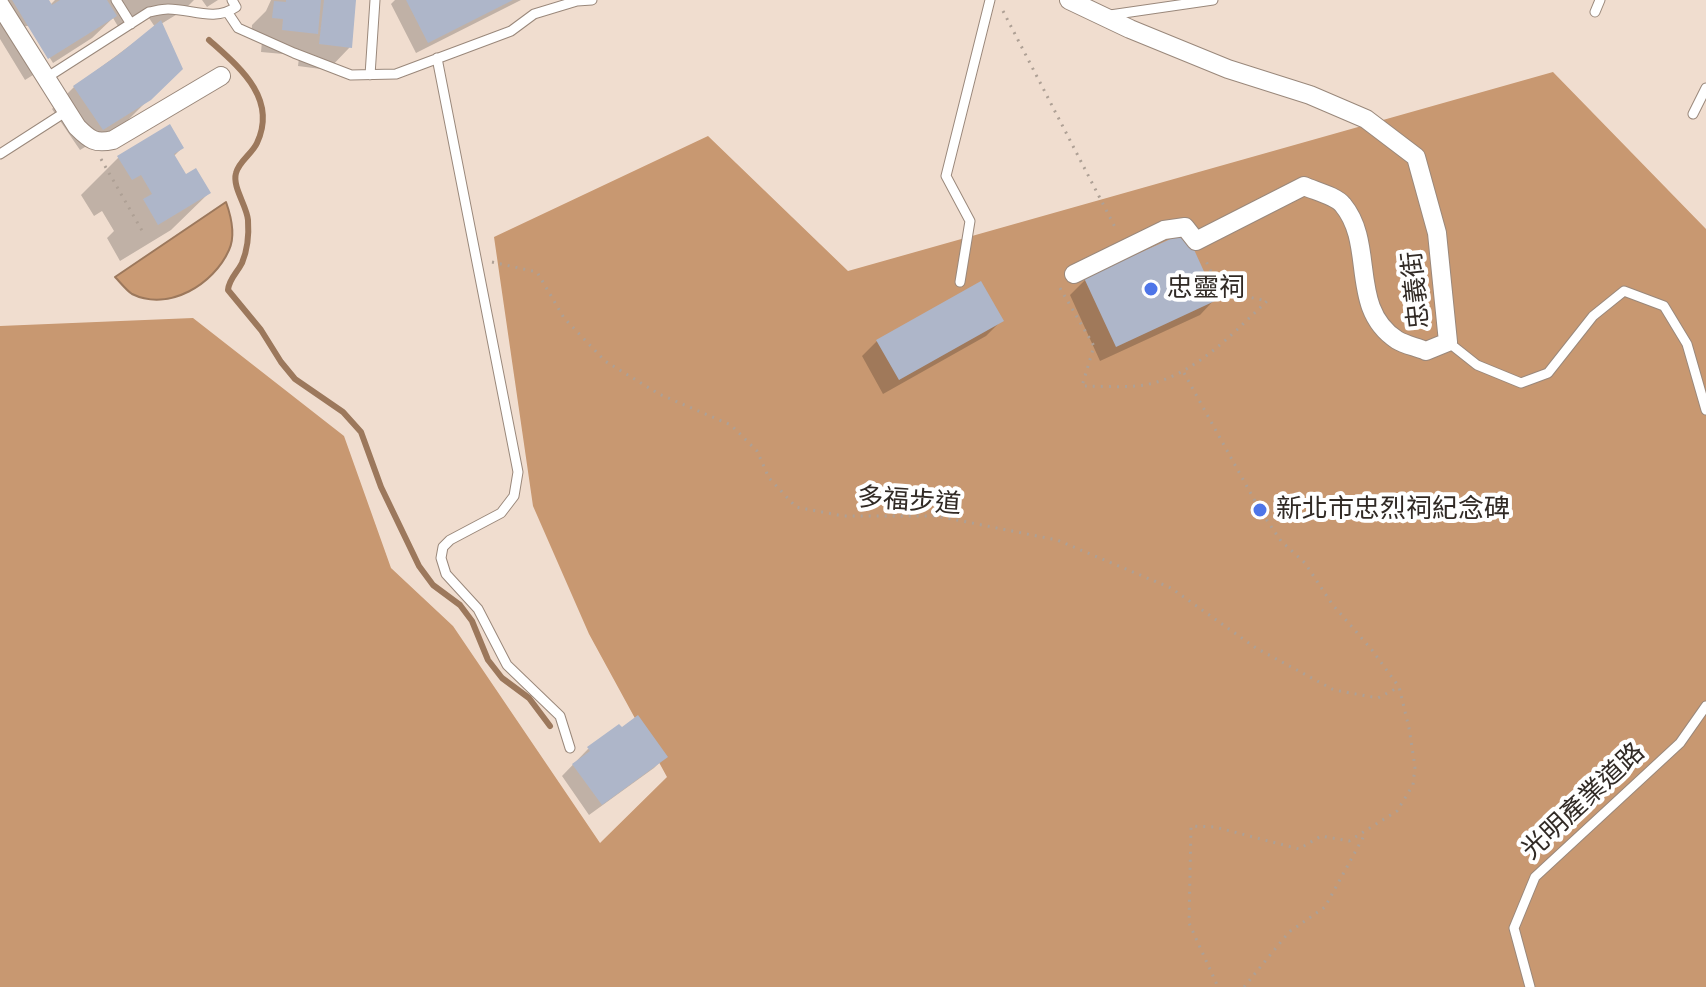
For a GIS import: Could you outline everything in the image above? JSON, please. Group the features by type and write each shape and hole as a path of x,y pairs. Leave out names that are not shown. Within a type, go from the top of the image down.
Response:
{"street":[{"name":"忠義街","path":"1069,0 1228,69 1310,95 1366,119 1416,157 1437,233 1448,342 1426,351 1397,340 1375,317 1364,286 1360,233 1342,202 1304,186 1196,241"},
{"path":"0,5 67,111 89,139 98,143 113,140 221,76"},
{"path":"1074,274 1164,230 1185,227 1196,241"}],"lane":[{"path":"116,0 131,24"},
{"path":"370,75 375,0"},
{"path":"46,78 149,12 167,9 203,15 235,5 238,28 351,75 370,75 396,74 511,31 534,14 577,1 592,0"},
{"path":"960,282 970,221 946,176 990,0"},
{"path":"1104,16 1213,0"},
{"path":"1595,12 1600,0"},
{"path":"437,58 518,472 514,496 501,513 450,540 443,547 441,558 446,574 478,609 507,665 560,716 570,748"},
{"path":"1693,114 1706,88"},
{"path":"0,154 67,111"},
{"path":"1448,342 1477,365 1521,383 1548,373 1593,316 1624,291 1664,306 1687,344 1706,410"},
{"name":"光明產業道路","path":"1530,987 1514,928 1535,877 1680,743 1706,706"}],"path":[{"path":"997,0 1126,249"},
{"path":"89,139 144,234"},
{"path":"1074,274 1057,282 1094,346 1082,386 1144,385 1184,373 1267,301 1220,291 1196,241"},
{"name":"多福步道","path":"476,259 537,272 564,318 605,361 659,394 731,425 757,451 769,478 796,507 843,516 937,516 1057,540 1171,588 1256,648 1334,690 1378,698 1399,687"},
{"path":"1184,373 1260,510 1281,541 1305,563 1332,604 1399,687 1413,754 1413,785 1397,811 1349,841 1321,836 1299,849 1215,827 1191,826 1189,923 1218,987"},
{"path":"1244,987 1289,932 1325,907 1367,831"}],"shaded area":[{"path":"1553,72 1706,229 1706,987 0,987 0,326 193,318 344,436 391,568 453,626 600,843 667,777 589,634 533,506 494,237 708,136 848,271"},
{"path":"226,202 232,226 231,244 213,274 201,284 175,297 146,299 132,294 115,277"}],"building":[{"path":"12,0 49,0 52,5 60,0 107,0 117,16 48,59"},
{"path":"321,0 318,34 282,30 283,19 272,18 274,1"},
{"path":"324,0 356,0 352,48 319,44"},
{"path":"406,0 513,0 428,43"},
{"path":"161,20 183,69 151,100 103,130 73,86"},
{"path":"170,124 184,148 174,154 186,174 196,168 211,193 158,225 143,199 152,194 141,175 132,180 117,156"},
{"name":"忠靈祠","path":"1186,232 1217,300 1116,347 1084,278"},
{"path":"981,281 1004,321 899,380 876,340"},
{"path":"638,715 668,757 602,805 572,764 590,751 587,747 619,724 622,727"}],"waterway":[{"path":"209,40 243,73 259,98 263,112 257,143 240,165 235,178 247,215 248,237 242,263 228,290 295,379 343,412 361,432 381,487 419,566 433,585 460,605 472,621 488,660 502,678 529,698 550,726"}],"place":[{"name":"忠靈祠","path":"1151,289"},
{"name":"新北市忠烈祠紀念碑","path":"1260,510"}]}
